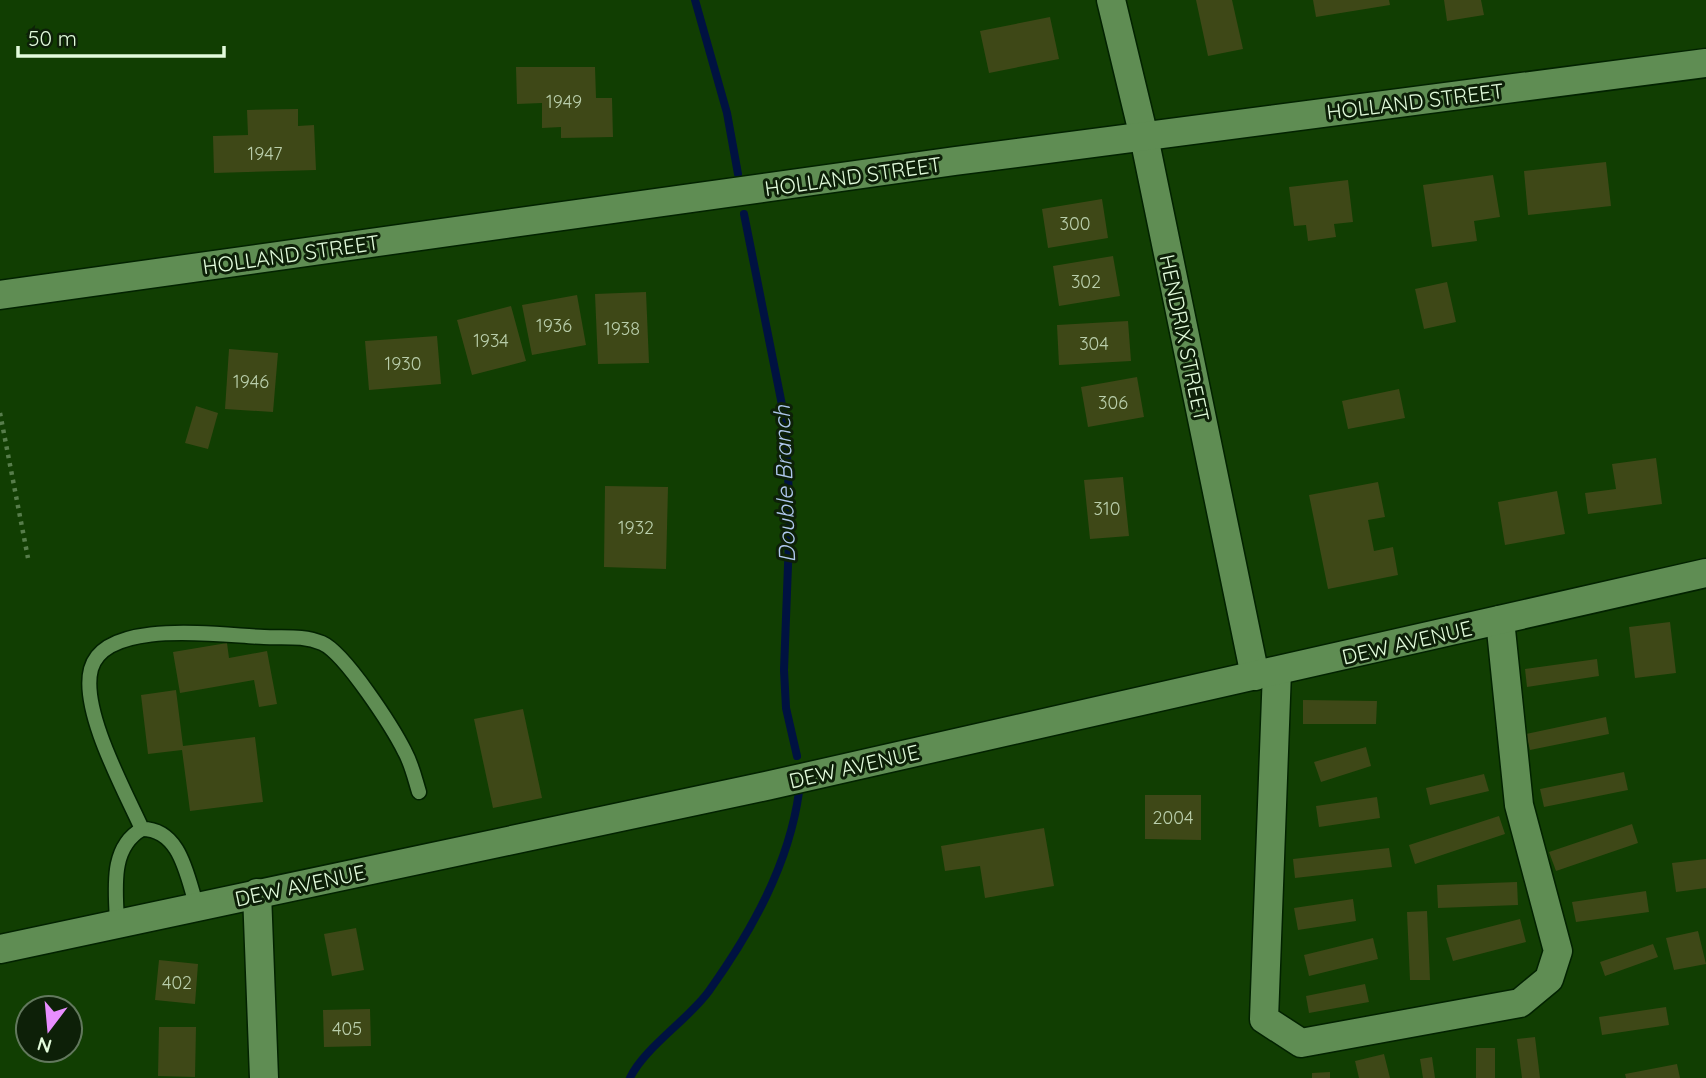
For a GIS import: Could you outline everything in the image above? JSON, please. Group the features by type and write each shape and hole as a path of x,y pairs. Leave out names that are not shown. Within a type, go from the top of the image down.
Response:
{"street":[{"name":"HENDRIX STREET","path":"1111,0 1266,674 1264,1019 1301,1043 1520,1003 1549,979 1558,951 1519,805 1500,620"},
{"name":"HOLLAND STREET","path":"0,295 1144,137 1706,63"},
{"name":"DEW AVENUE","path":"0,949 766,786 1706,573"},
{"path":"257,893 264,1078"}],"lane":[{"path":"142,829 108,757 94,708 90,671 95,659 108,646 130,638 198,631 300,637 322,643 344,659 405,751 419,792"},
{"path":"117,923 117,867 127,841 142,829 163,833 177,848 197,906"}],"path":[{"path":"0,413 28,558"}],"building":[{"path":"1196,0 1232,0 1243,49 1208,56"},
{"path":"1313,0 1389,0 1390,5 1316,17"},
{"path":"1444,0 1481,0 1484,15 1447,21"},
{"path":"1050,17 1059,59 989,73 980,31"},
{"path":"516,67 595,67 596,98 612,98 613,137 561,138 561,127 542,128 542,103 517,104"},
{"path":"298,109 298,126 314,125 316,170 214,173 213,136 248,135 247,110"},
{"path":"1606,162 1611,206 1528,215 1524,171"},
{"path":"1493,175 1500,217 1474,221 1477,241 1432,247 1423,185"},
{"path":"1348,180 1353,222 1334,224 1336,237 1308,241 1306,225 1294,226 1289,187"},
{"path":"1102,199 1108,238 1048,248 1042,209"},
{"path":"1113,256 1120,296 1059,306 1053,266"},
{"path":"1447,282 1456,322 1424,329 1415,289"},
{"path":"646,292 649,363 598,364 595,294"},
{"path":"577,295 586,345 532,355 522,305"},
{"path":"511,306 526,361 472,375 457,320"},
{"path":"1128,321 1131,361 1059,365 1057,325"},
{"path":"437,336 441,384 369,390 365,341"},
{"path":"229,349 278,353 273,412 225,409"},
{"path":"1137,377 1144,417 1088,427 1081,387"},
{"path":"1399,389 1405,418 1348,429 1342,401"},
{"path":"196,406 218,413 208,449 185,443"},
{"path":"1656,458 1662,504 1588,514 1585,493 1616,489 1612,464"},
{"path":"1123,477 1129,536 1090,539 1084,480"},
{"path":"1378,482 1385,517 1368,520 1374,551 1393,547 1398,575 1328,589 1309,495"},
{"path":"605,486 668,487 666,569 604,567"},
{"path":"1557,491 1565,534 1505,545 1498,502"},
{"path":"1670,622 1676,673 1635,678 1629,627"},
{"path":"227,643 229,658 267,651 277,704 259,707 254,680 180,693 173,652"},
{"path":"1597,659 1599,676 1527,687 1525,669"},
{"path":"176,690 183,746 255,737 263,802 190,811 182,750 148,754 141,695"},
{"path":"1303,700 1377,701 1376,724 1303,724"},
{"path":"523,709 542,798 493,808 474,719"},
{"path":"1606,717 1609,734 1530,750 1526,734"},
{"path":"1366,747 1371,766 1321,782 1314,762"},
{"path":"1624,772 1628,790 1544,807 1540,789"},
{"path":"1484,774 1489,791 1430,805 1426,788"},
{"path":"1145,795 1201,795 1201,840 1145,839"},
{"path":"1377,797 1380,818 1319,827 1316,806"},
{"path":"1499,816 1505,834 1415,864 1409,845"},
{"path":"1632,824 1638,843 1556,871 1549,852"},
{"path":"1044,828 1054,886 985,898 980,866 945,871 941,846"},
{"path":"1389,848 1392,867 1295,878 1293,859"},
{"path":"1706,859 1706,888 1676,892 1672,863"},
{"path":"1517,882 1518,905 1438,908 1437,885"},
{"path":"1646,891 1649,912 1576,922 1572,902"},
{"path":"1353,899 1356,921 1298,930 1294,908"},
{"path":"1427,911 1430,980 1410,980 1407,912"},
{"path":"1520,919 1526,942 1453,961 1446,938"},
{"path":"356,928 364,970 332,976 324,934"},
{"path":"1698,931 1706,964 1674,970 1666,938"},
{"path":"1373,938 1378,959 1309,976 1304,955"},
{"path":"1653,944 1658,957 1605,976 1600,962"},
{"path":"159,960 198,964 195,1004 155,1000"},
{"path":"1365,984 1369,1002 1309,1013 1306,996"},
{"path":"1666,1007 1669,1025 1602,1035 1599,1017"},
{"path":"370,1009 371,1046 324,1047 323,1010"},
{"path":"159,1027 196,1027 195,1077 158,1076"},
{"path":"1535,1037 1540,1078 1522,1078 1517,1039"},
{"path":"1476,1048 1495,1048 1495,1078 1476,1078"},
{"path":"1384,1054 1390,1078 1359,1078 1355,1061"},
{"path":"1432,1057 1435,1078 1423,1078 1420,1059"},
{"path":"1677,1064 1680,1078 1626,1078 1625,1074"},
{"path":"1330,1072 1330,1078 1312,1078 1312,1073"}],"waterway":[{"name":"Double Branch","path":"695,0 727,113 738,174"},
{"name":"Double Branch","path":"744,214 785,420 790,513 784,670 786,708 797,756"},
{"name":"Double Branch","path":"630,1078 645,1056 700,1002 739,945 766,897 787,846 799,792"}]}
